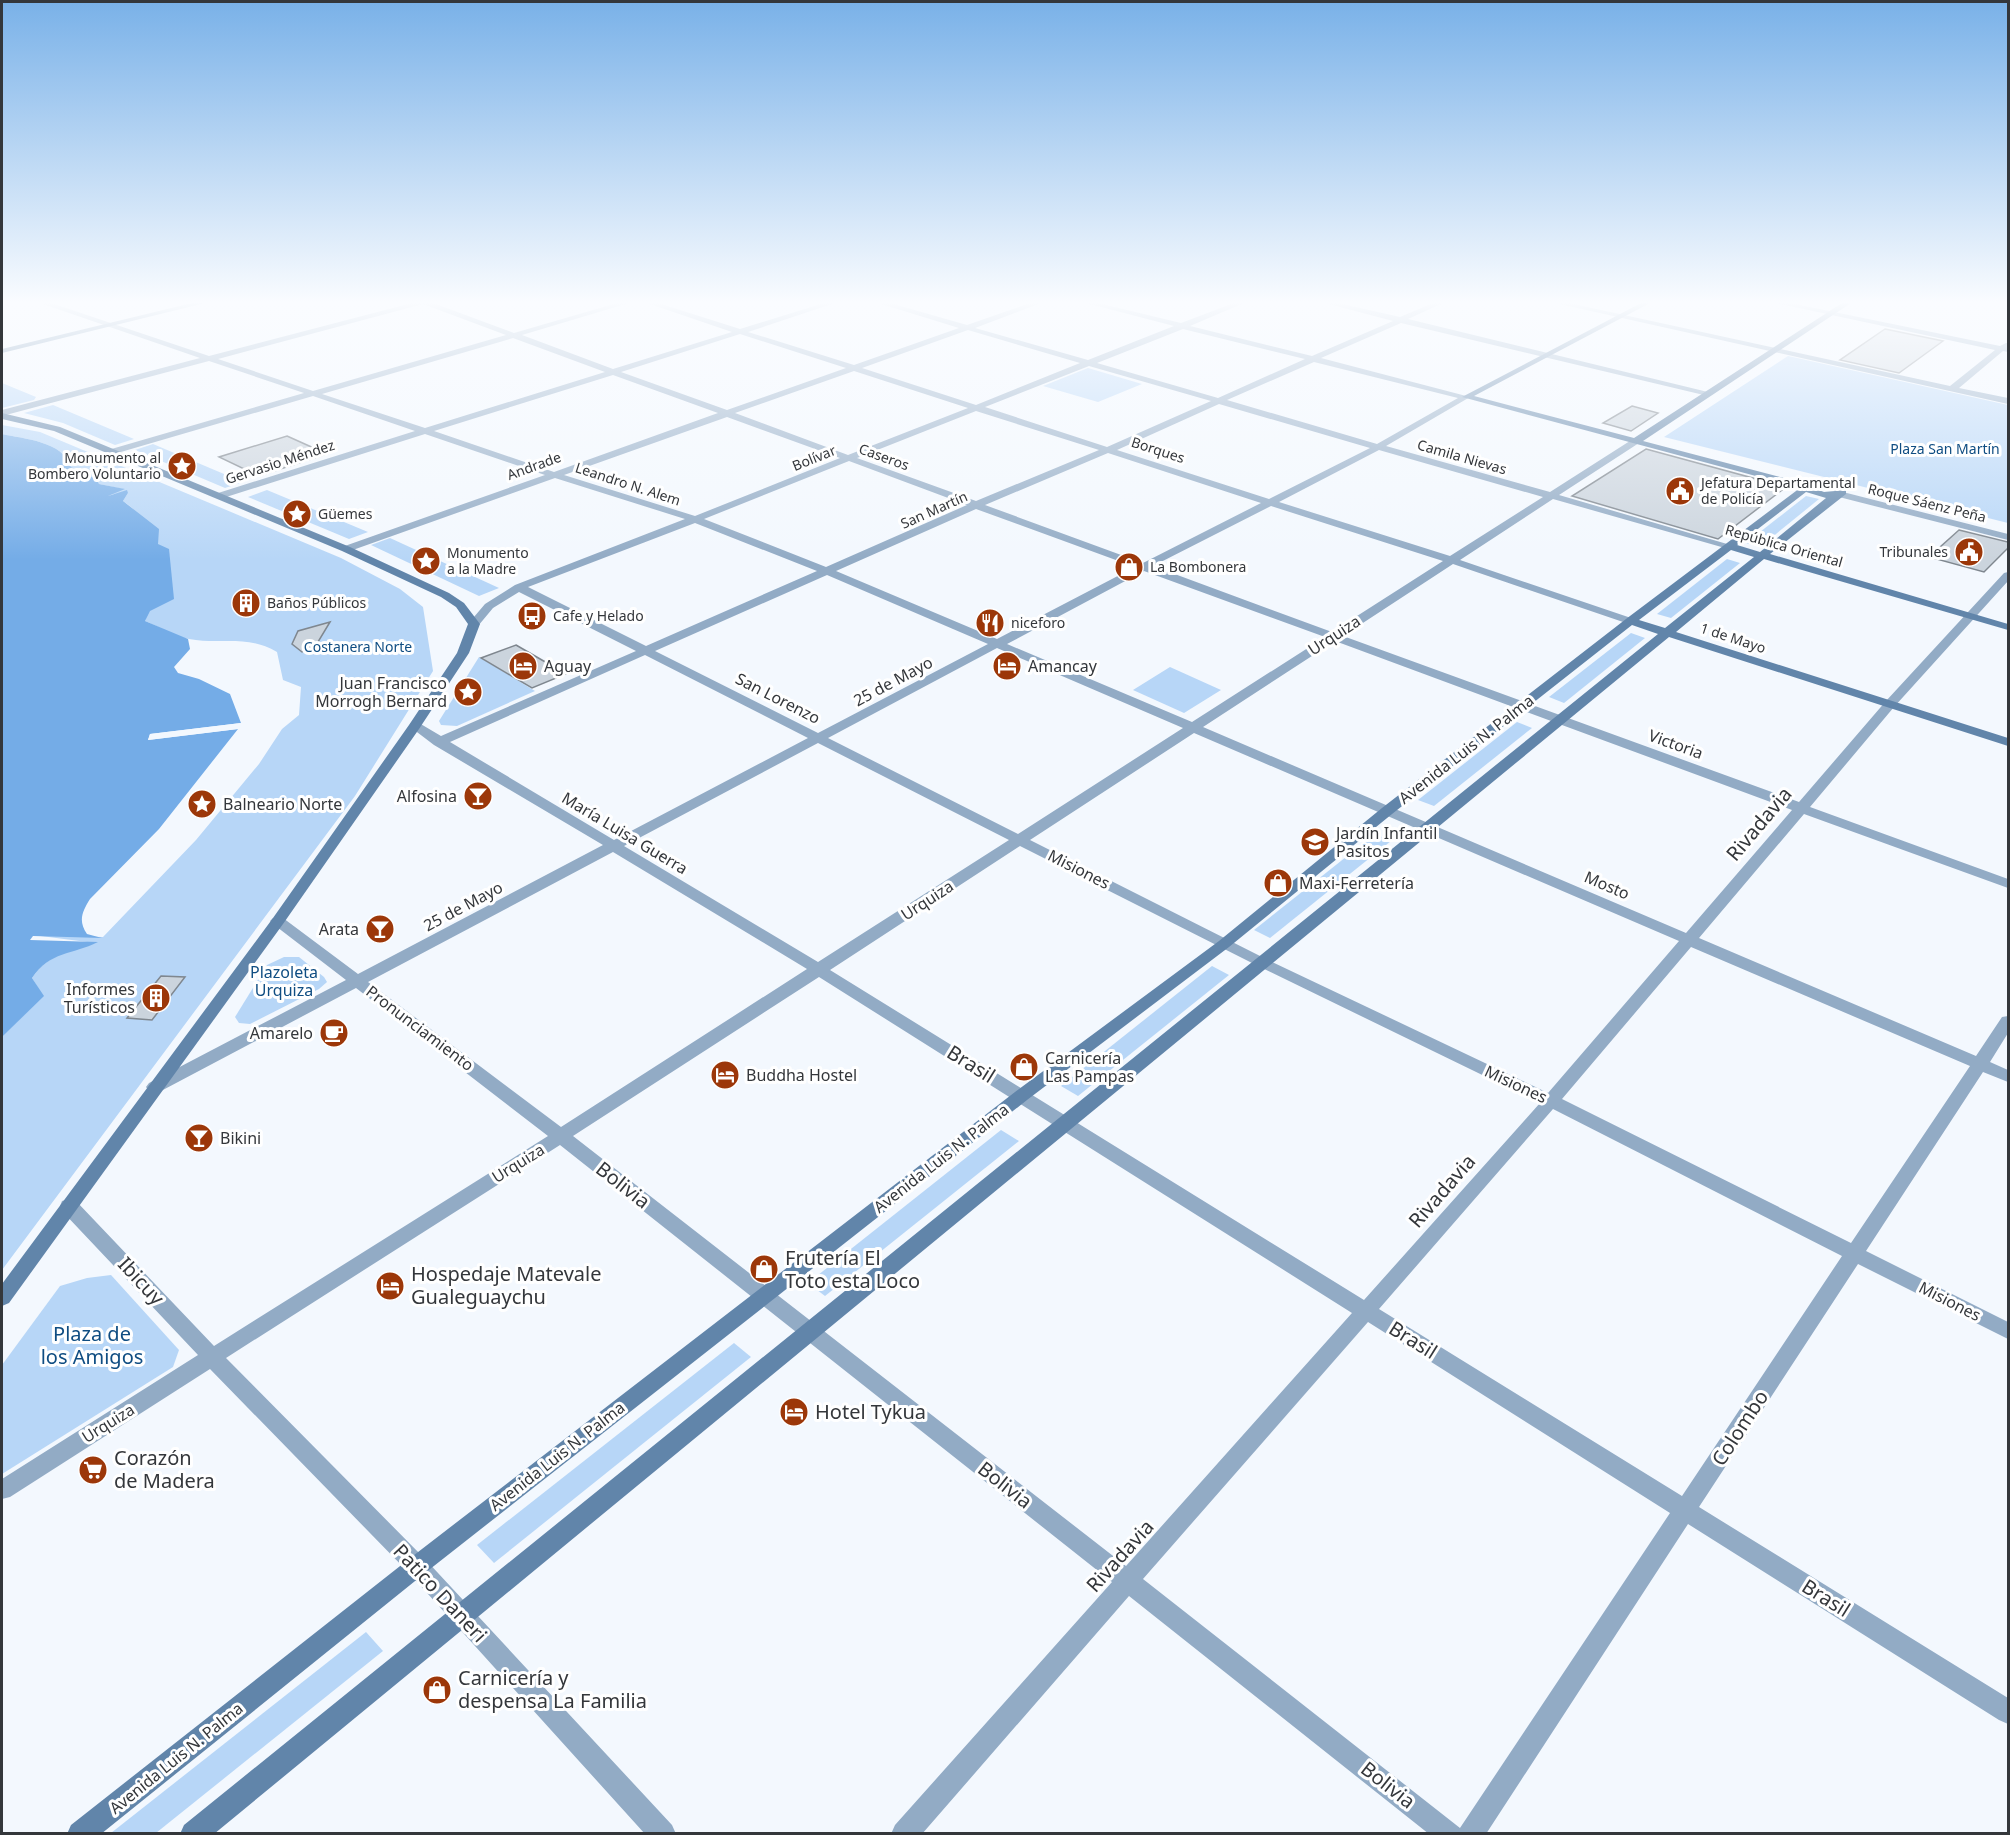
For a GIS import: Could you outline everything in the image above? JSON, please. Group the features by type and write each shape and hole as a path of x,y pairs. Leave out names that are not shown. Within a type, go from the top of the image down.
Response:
{"main road":[{"name":"25 de Mayo","path":"1466,397 1482,389"},
{"name":"Urquiza","path":"1636,441 1715,389"},
{"path":"1466,397 1808,486"},
{"path":"2,415 57,429 346,549 445,595 460,605 474,624 463,653 415,726 278,921 2,1298"},
{"path":"1651,431 1659,441 1669,446 1808,486 1818,494 1839,493"},
{"name":"Avenida Luis N. Palma","path":"80,1833 764,1295 1021,1096 1224,944 1387,811 1630,621 1808,486"},
{"name":"Avenida Luis N. Palma","path":"193,1833 1839,493"},
{"name":"República Oriental","path":"1729,546 2008,627"},
{"name":"1 de Mayo","path":"1630,621 2008,742"}],"street":[{"path":"2,415 99,389"},
{"name":"Leandro N. Alem","path":"299,389 555,475 695,519 829,572 1191,727"},
{"path":"111,452 328,389"},
{"name":"Gervasio Méndez","path":"219,496 561,389"},
{"name":"Caseros","path":"661,389 1332,636"},
{"name":"Andrade","path":"346,549 797,389"},
{"name":"Borques","path":"917,389 1450,560"},
{"name":"Bolívar","path":"474,624 489,606 519,587 1022,389"},
{"name":"Camila Nievas","path":"1179,389 1551,496"},
{"name":"San Martín","path":"439,742 829,572 976,505 1108,450 1242,389"},
{"path":"1433,389 1466,397"},
{"path":"1689,389 1708,393"},
{"path":"1956,389 2008,401"},
{"name":"25 de Mayo","path":"155,1087 1143,567 1378,447 1466,397"},
{"name":"Urquiza","path":"2,1490 561,1136 1636,441"},
{"path":"1839,493 2008,532"},
{"name":"Roque Sáenz Peña","path":"1839,493 2008,537"},
{"name":"República Oriental","path":"1551,496 1729,546"},
{"name":"1 de Mayo","path":"1450,560 1630,621"},
{"name":"Rivadavia","path":"903,1833 1367,1311 1690,940 1890,704 2008,574"},
{"name":"San Lorenzo","path":"519,587 1021,839"},
{"name":"Victoria","path":"1332,636 2008,884"},
{"name":"María Luisa Guerra","path":"415,726 818,969"},
{"name":"Mosto","path":"1191,727 2008,1076"},
{"name":"Misiones","path":"1021,839 1224,944 1551,1101 2008,1331"},
{"name":"Pronunciamiento","path":"278,921 561,1136"},
{"name":"Brasil","path":"818,969 2008,1712"},
{"name":"Colombo","path":"1471,1833 2008,1021"},
{"name":"Bolivia","path":"561,1136 1450,1833"},
{"name":"Ibicuy","path":"69,1206 212,1357"},
{"name":"Patico Daneri","path":"212,1357 417,1566 663,1833"}],"green space":[{"path":"2,389 16,389 36,397 34,400 2,408"},
{"path":"1052,389 1131,389 1098,402"},
{"name":"Plaza San Martín","path":"1738,389 1935,389 2008,405 2008,523 1664,437"},
{"path":"53,405 134,439 115,445 63,423 24,413"},
{"name":"Costanera Norte","path":"2,425 40,432 341,558 400,589 423,607 433,671 355,796 2,1270 2,1037 43,996 32,978 38,970 60,954 95,943 33,935 103,937 196,840 259,764 282,729 299,715 301,687 283,680 277,652 266,647 255,643 183,638 145,621 155,583 159,550 149,525 123,501 128,493 106,495 123,489 99,484 71,467 67,458 51,446 2,434"},
{"path":"153,444 243,482 225,488 135,450"},
{"path":"267,490 368,532 349,539 248,497"},
{"path":"1806,496 1819,499 1760,547 1746,543"},
{"path":"390,538 499,588 479,596 371,545"},
{"path":"1727,559 1740,563 1671,618 1657,614"},
{"path":"1631,633 1645,638 1564,703 1549,697"},
{"path":"479,657 535,691 457,726 441,725 439,721"},
{"path":"1170,667 1221,690 1184,713 1133,690"},
{"path":"1517,722 1532,728 1434,806 1418,800"},
{"path":"1375,834 1391,841 1270,938 1254,930"},
{"name":"Plazoleta Urquiza","path":"284,957 299,957 327,982 319,989 250,1024 239,1023 235,1017 267,965"},
{"path":"1212,966 1229,975 1078,1096 1061,1086"},
{"path":"1001,1130 1019,1141 825,1296 808,1283"},
{"name":"Plaza de los Amigos","path":"111,1275 179,1350 173,1367 2,1474 2,1365 60,1286 87,1278"},
{"path":"734,1343 751,1357 494,1563 477,1545"},
{"path":"366,1632 383,1651 156,1833 111,1833"}],"water":[{"path":"2,434 51,446 67,458 71,467 96,479 99,484 125,489 108,496 127,490 128,493 123,501 159,529 158,544 169,549 174,599 150,611 145,621 188,639 190,649 174,667 178,673 199,679 230,694 241,723 150,734 148,740 238,729 159,829 90,899 83,912 83,925 87,934 102,938 33,936 30,940 98,942 54,958 39,969 32,978 44,996 2,1037"}],"pier":[{"path":"241,723 238,729 148,740 150,734"}],"building":[{"path":"1632,406 1658,413 1631,431 1603,423"},
{"path":"287,436 327,454 259,476 219,457"},
{"name":"Jefatura Departamental de Policía","path":"1646,449 1786,487 1718,539 1572,496"},
{"name":"Tribunales","path":"1959,530 2008,542 2008,548 1984,572 1929,557"},
{"path":"330,622 315,647 302,652 292,644 298,631"},
{"name":"Aguay","path":"516,645 566,674 532,688 481,658"},
{"name":"Informes Turísticos","path":"161,976 185,977 152,1020 127,1018"}],"place":[{"name":"Monumento al Bombero Voluntario","path":"182,466"},
{"name":"Jefatura Departamental de Policía","path":"1680,491"},
{"name":"Güemes","path":"297,514"},
{"name":"Tribunales","path":"1969,552"},
{"name":"Monumento a la Madre","path":"426,561"},
{"name":"La Bombonera","path":"1129,567"},
{"name":"Baños Públicos","path":"246,603"},
{"name":"Cafe y Helado","path":"532,616"},
{"name":"niceforo","path":"990,623"},
{"name":"Aguay","path":"523,666"},
{"name":"Amancay","path":"1007,666"},
{"name":"Juan Francisco Morrogh Bernard","path":"468,692"},
{"name":"Alfosina","path":"478,796"},
{"name":"Balneario Norte","path":"202,804"},
{"name":"Jardín Infantil Pasitos","path":"1315,842"},
{"name":"Maxi-Ferretería","path":"1278,883"},
{"name":"Arata","path":"380,929"},
{"name":"Informes Turísticos","path":"156,998"},
{"name":"Amarelo","path":"334,1033"},
{"name":"Carnicería Las Pampas","path":"1024,1067"},
{"name":"Buddha Hostel","path":"725,1075"},
{"name":"Bikini","path":"199,1138"},
{"name":"Frutería El Toto esta Loco","path":"764,1269"},
{"name":"Hospedaje Matevale Gualeguaychu","path":"390,1286"},
{"name":"Hotel Tykua","path":"794,1412"},
{"name":"Corazón de Madera","path":"93,1470"},
{"name":"Carnicería y despensa La Familia","path":"437,1690"}]}
